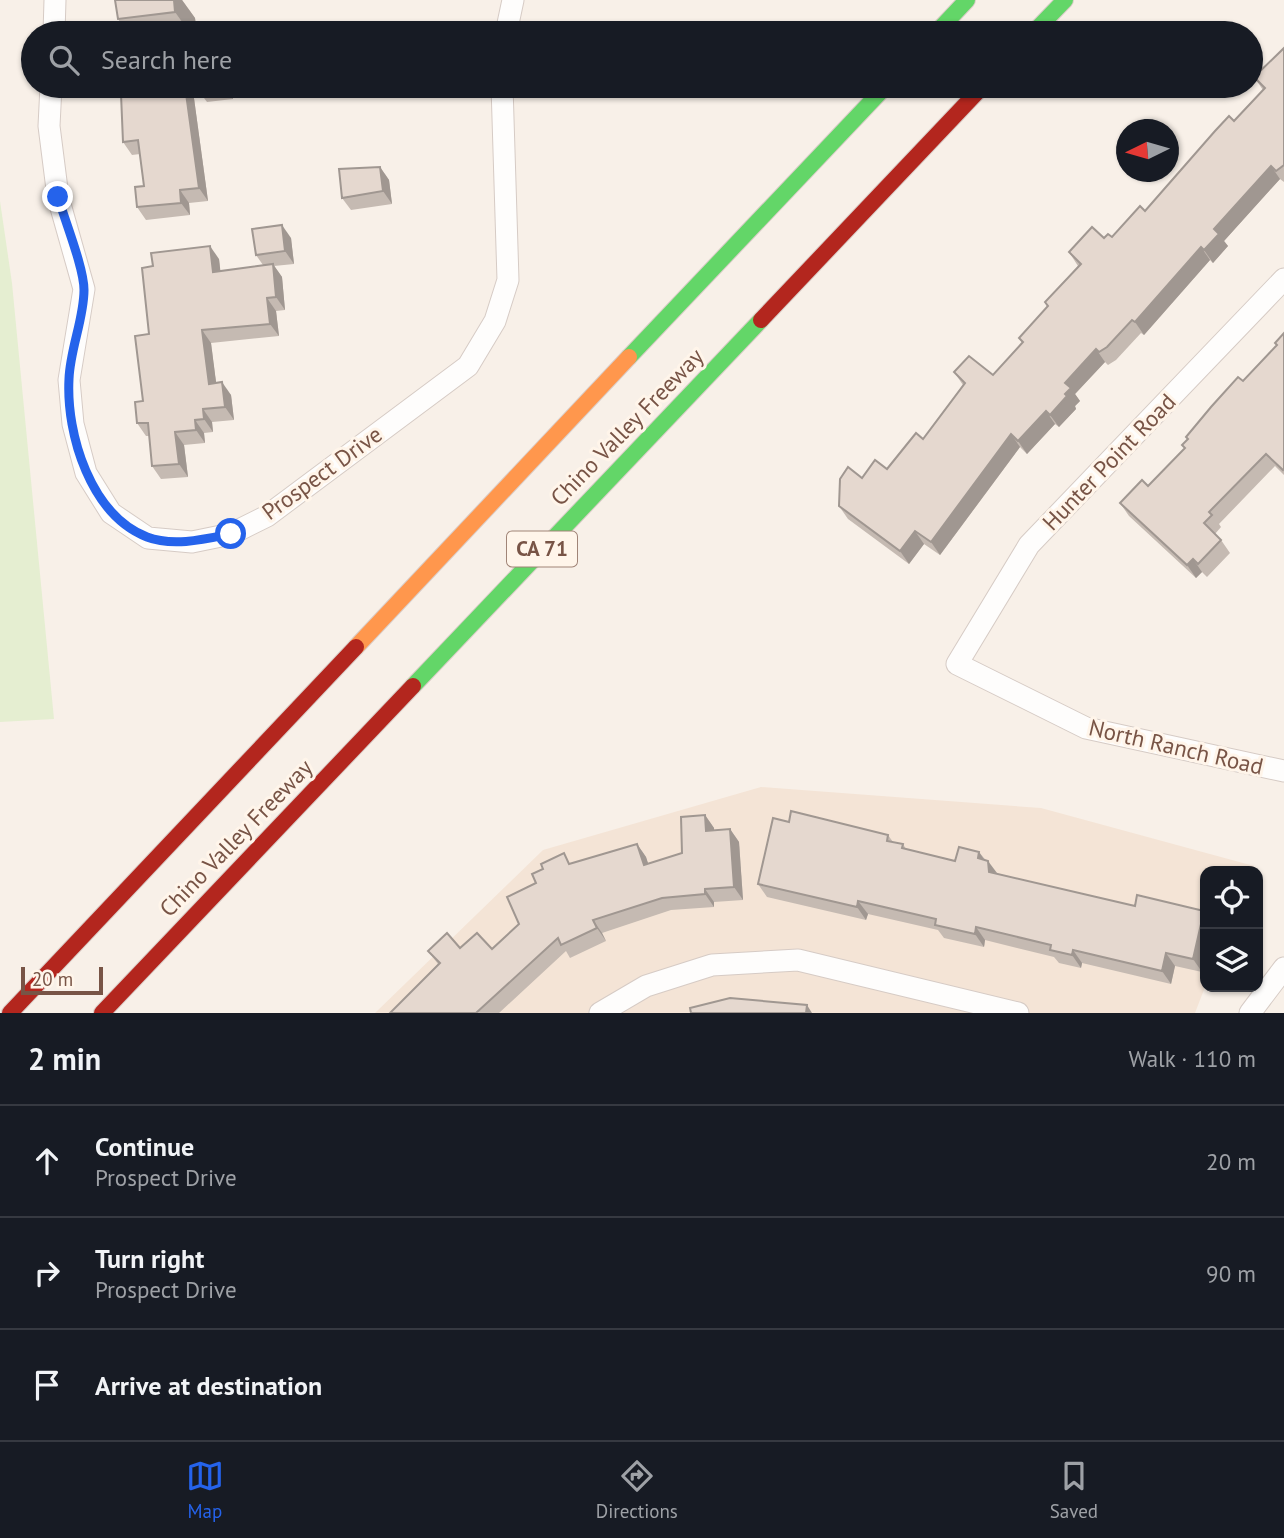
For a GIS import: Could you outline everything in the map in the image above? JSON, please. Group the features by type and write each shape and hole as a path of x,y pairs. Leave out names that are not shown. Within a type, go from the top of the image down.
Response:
{"highway":[{"path":"947,21 967,0"},
{"path":"1045,21 1065,0"},
{"name":"Chino Valley Freeway","path":"10,1013 875,98"},
{"name":"Chino Valley Freeway","path":"102,1013 972,98"}],"street":[{"path":"54,21 55,0"},
{"path":"509,21 513,0"},
{"name":"Prospect Drive","path":"50,98 49,126 58,197 84,289 69,380 73,424 86,473 111,513 148,538 192,542 231,534 267,516 468,366 495,321 508,279 502,98"},
{"name":"Hunter Point Road","path":"957,664 1029,545 1284,279"},
{"name":"North Ranch Road","path":"957,664 1086,728 1284,771"},
{"path":"600,1013 646,986 712,965 798,960 1018,1013"},
{"path":"1250,1013 1284,968"}],"shaded area":[{"path":"761,787 1041,808 1254,866 1200,866 1200,992 1203,992 1195,1013 375,1013 543,850"}],"green space":[{"path":"0,201 12,283 54,719 0,722"}],"building":[{"path":"115,0 174,0 175,12 118,19"},
{"path":"1284,48 1284,165 1276,171 1271,166 1214,229 1219,234 1204,250 1201,247 1135,322 1132,320 1107,347 1099,352 1096,349 1065,383 1071,388 1050,415 1046,411 1018,441 1011,434 931,542 915,531 900,551 839,506 840,479 848,467 862,478 875,460 887,469 916,433 923,439 965,383 954,372 969,356 993,375 1023,342 1019,338 1048,306 1045,302 1081,264 1069,252 1092,227 1104,238 1108,234 1112,237 1140,206 1145,211 1170,182 1179,182 1179,172 1229,116 1234,121 1256,98 1263,98 1263,68"},
{"path":"121,98 187,98 199,188 180,190 181,203 137,207 135,187 144,186 138,140 123,142"},
{"path":"380,167 383,191 342,198 339,169"},
{"path":"282,225 285,251 256,255 252,229"},
{"path":"210,246 213,272 273,264 276,297 267,298 270,324 202,330 209,384 222,382 225,407 203,409 204,419 195,420 196,430 175,432 179,464 152,466 148,423 137,423 135,402 143,401 135,336 149,334 142,268 153,266 151,253"},
{"path":"1284,333 1284,469 1266,454 1209,512 1212,515 1204,523 1221,540 1198,564 1193,559 1187,565 1120,503 1142,480 1148,486 1185,448 1182,445 1188,439 1186,437 1211,407 1238,377 1243,381 1277,345 1275,343"},
{"path":"791,811 888,835 887,841 903,844 902,848 955,861 959,847 979,852 978,858 988,861 989,872 1135,906 1137,895 1200,910 1200,928 1193,959 1166,953 1162,971 1073,950 1072,955 1050,950 1051,945 976,927 975,934 935,925 936,919 858,901 857,907 758,884 773,818 789,822"},
{"path":"705,815 706,831 730,829 734,887 705,889 705,894 662,898 593,920 597,928 561,945 558,938 476,1013 390,1013 440,963 428,951 447,933 460,948 477,933 492,949 519,924 507,897 536,883 532,874 543,869 541,864 564,853 569,864 637,844 644,865 682,853 681,817"},
{"path":"730,998 807,1005 806,1013 691,1013 690,1008"}],"traffic: fast":[{"path":"947,21 967,0"},
{"path":"1045,21 1065,0"},
{"path":"629,357 875,98"},
{"path":"413,686 761,320"}],"traffic: slow":[{"path":"356,647 629,357"}],"traffic: jam":[{"path":"761,320 972,98"},
{"path":"10,1013 356,647"},
{"path":"102,1013 413,686"}],"route":[{"path":"58,197 84,289 69,380 73,424 86,473 111,513 148,538 192,542 231,534"}]}
